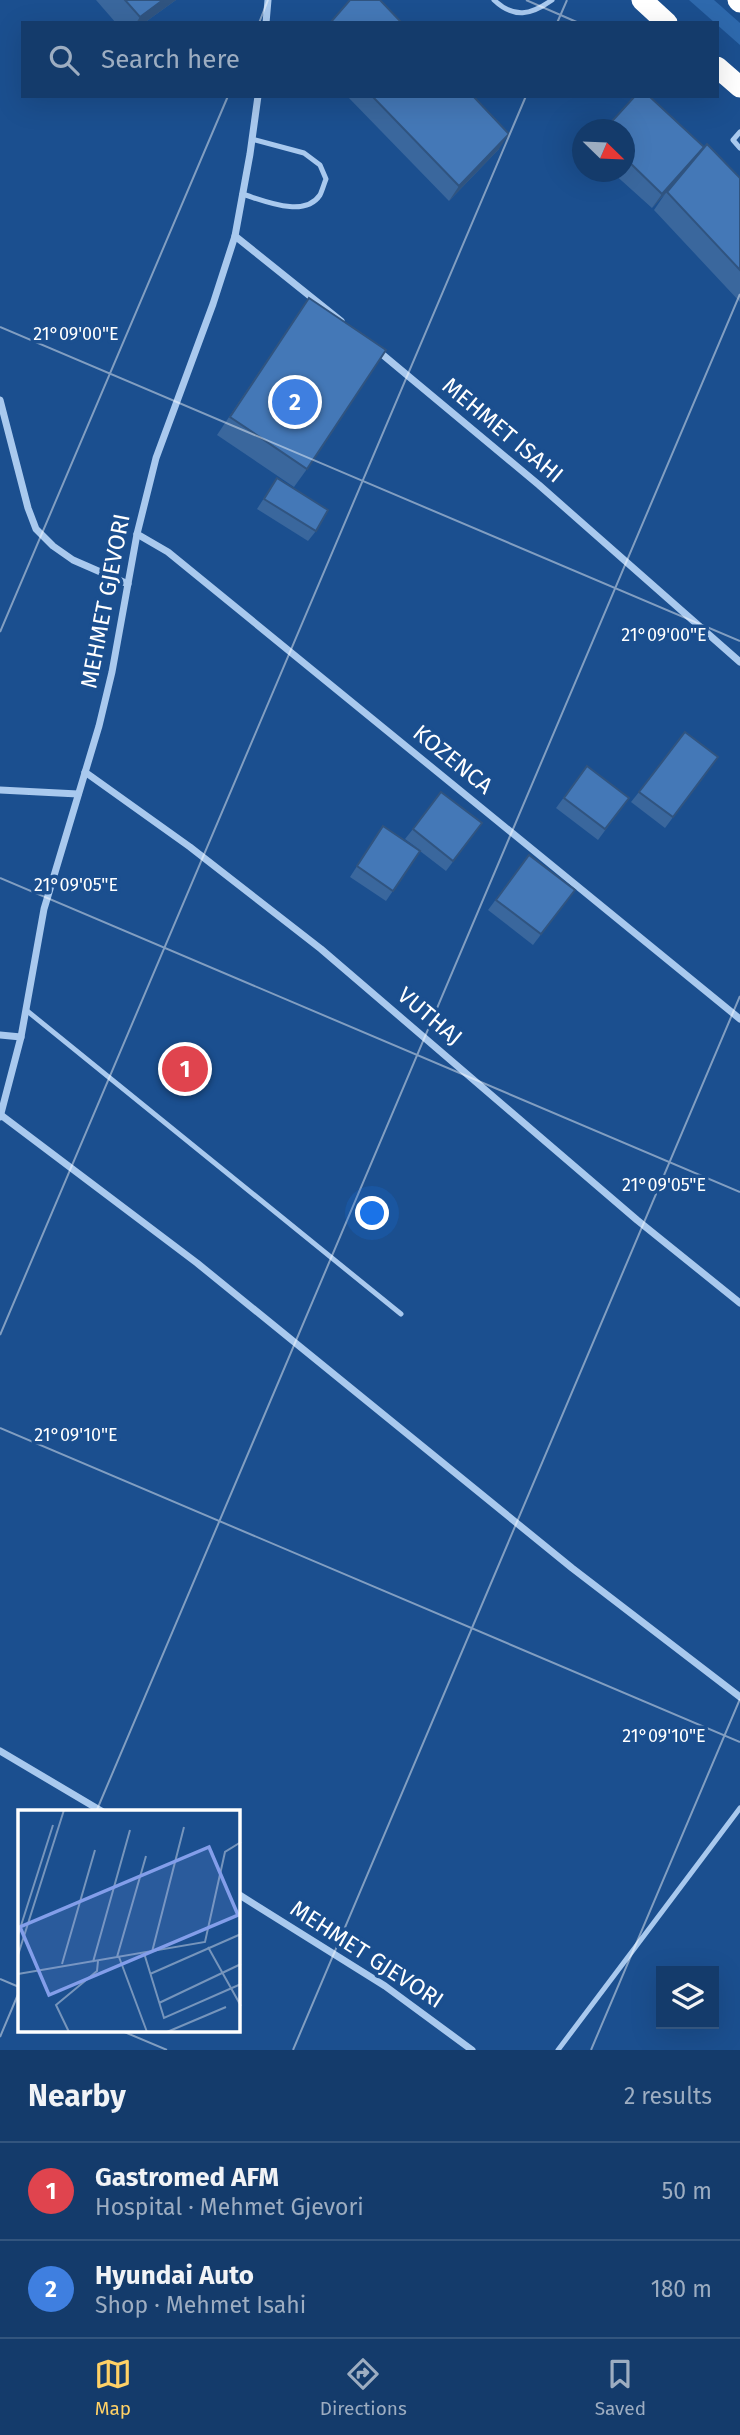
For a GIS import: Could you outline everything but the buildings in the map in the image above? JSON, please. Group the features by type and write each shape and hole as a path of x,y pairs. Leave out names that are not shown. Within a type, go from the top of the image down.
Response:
{"highway":[{"path":"642,0 665,21"},
{"path":"719,69 740,88"}],"street":[{"path":"266,21 268,0"},
{"name":"MEHMET GJEVORI","path":"0,1116 21,1037 44,909 112,672 137,534 156,458 235,236 258,98"},
{"path":"235,236 349,327"},
{"name":"MEHMET ISAHI","path":"370,344 539,485 740,662"},
{"path":"0,400 36,529 52,546 72,560 128,584"},
{"name":"KOZENCA","path":"137,534 168,552 740,1019"},
{"name":"VUTHAJ","path":"85,772 190,848 321,949 637,1220 740,1303"},
{"path":"0,790 78,794"},
{"path":"0,1035 21,1037"},
{"path":"0,1116 197,1263 572,1567 740,1697"},
{"path":"0,1751 100,1810"},
{"name":"MEHMET GJEVORI","path":"240,1895 385,1986 472,2050"}],"lane":[{"path":"494,0 505,10 521,12 537,11 552,0"},
{"path":"740,132 733,140 740,148"},
{"path":"242,194 290,207 306,206 319,197 326,179 320,164 304,153 252,139"},
{"path":"26,1010 401,1314"},
{"path":"558,2050 740,1808"}],"shaded area":[{"path":"689,0 714,0 740,23 740,45 719,26 719,21 713,21"}],"place":[{"name":"Hyundai Auto","path":"295,402"},
{"name":"Gastromed AFM","path":"185,1069"}]}
